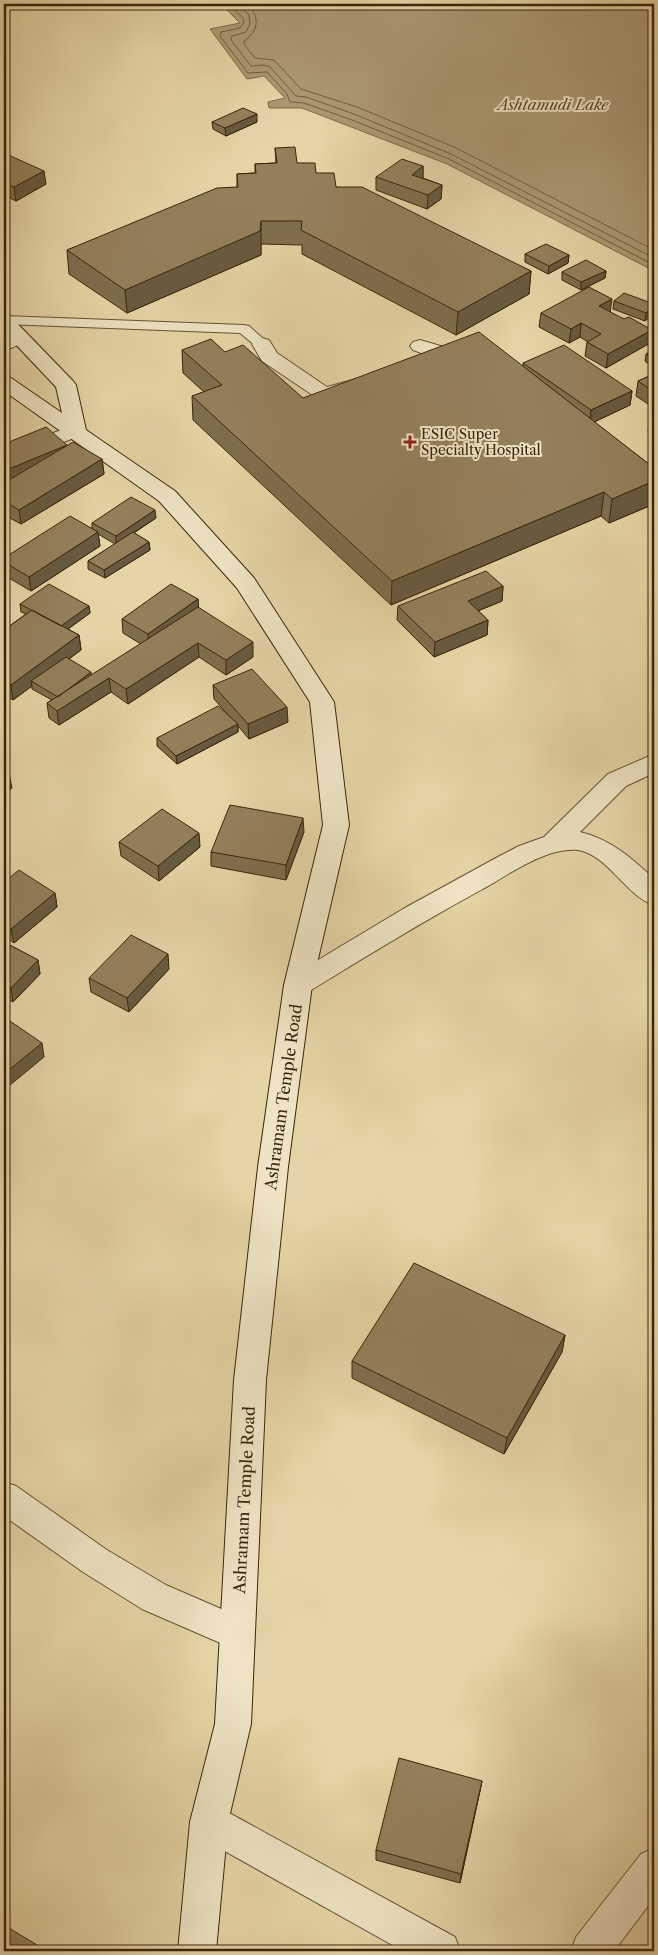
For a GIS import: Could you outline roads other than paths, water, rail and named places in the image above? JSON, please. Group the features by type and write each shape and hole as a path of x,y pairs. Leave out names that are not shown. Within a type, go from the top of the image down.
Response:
{"street":[{"path":"4,457 76,430 66,385 7,330"},
{"path":"262,344 269,357 324,394 370,381"},
{"path":"398,374 425,366 437,351 420,346"},
{"name":"Ashramam Temple Road","path":"4,382 76,430 166,496 180,510 246,583 322,702 336,825 298,984 273,1167 250,1380 233,1724 209,1822 197,1951"},
{"path":"553,843 617,780 654,763"},
{"path":"298,984 432,904 530,852 553,843 578,841 590,844 621,863 654,895"},
{"path":"4,1497 95,1561 154,1597 238,1633"},
{"path":"209,1822 441,1951"},
{"path":"590,1951 654,1866"}],"lane":[{"path":"7,330 244,328 262,344"}],"water":[{"name":"Ashtamudi Lake","path":"221,4 654,4 654,271 447,164 302,108 269,108 268,102 285,98 264,76 247,79 210,29 240,23"}],"place":[{"name":"ESIC Super Specialty Hospital","path":"410,442"}]}
